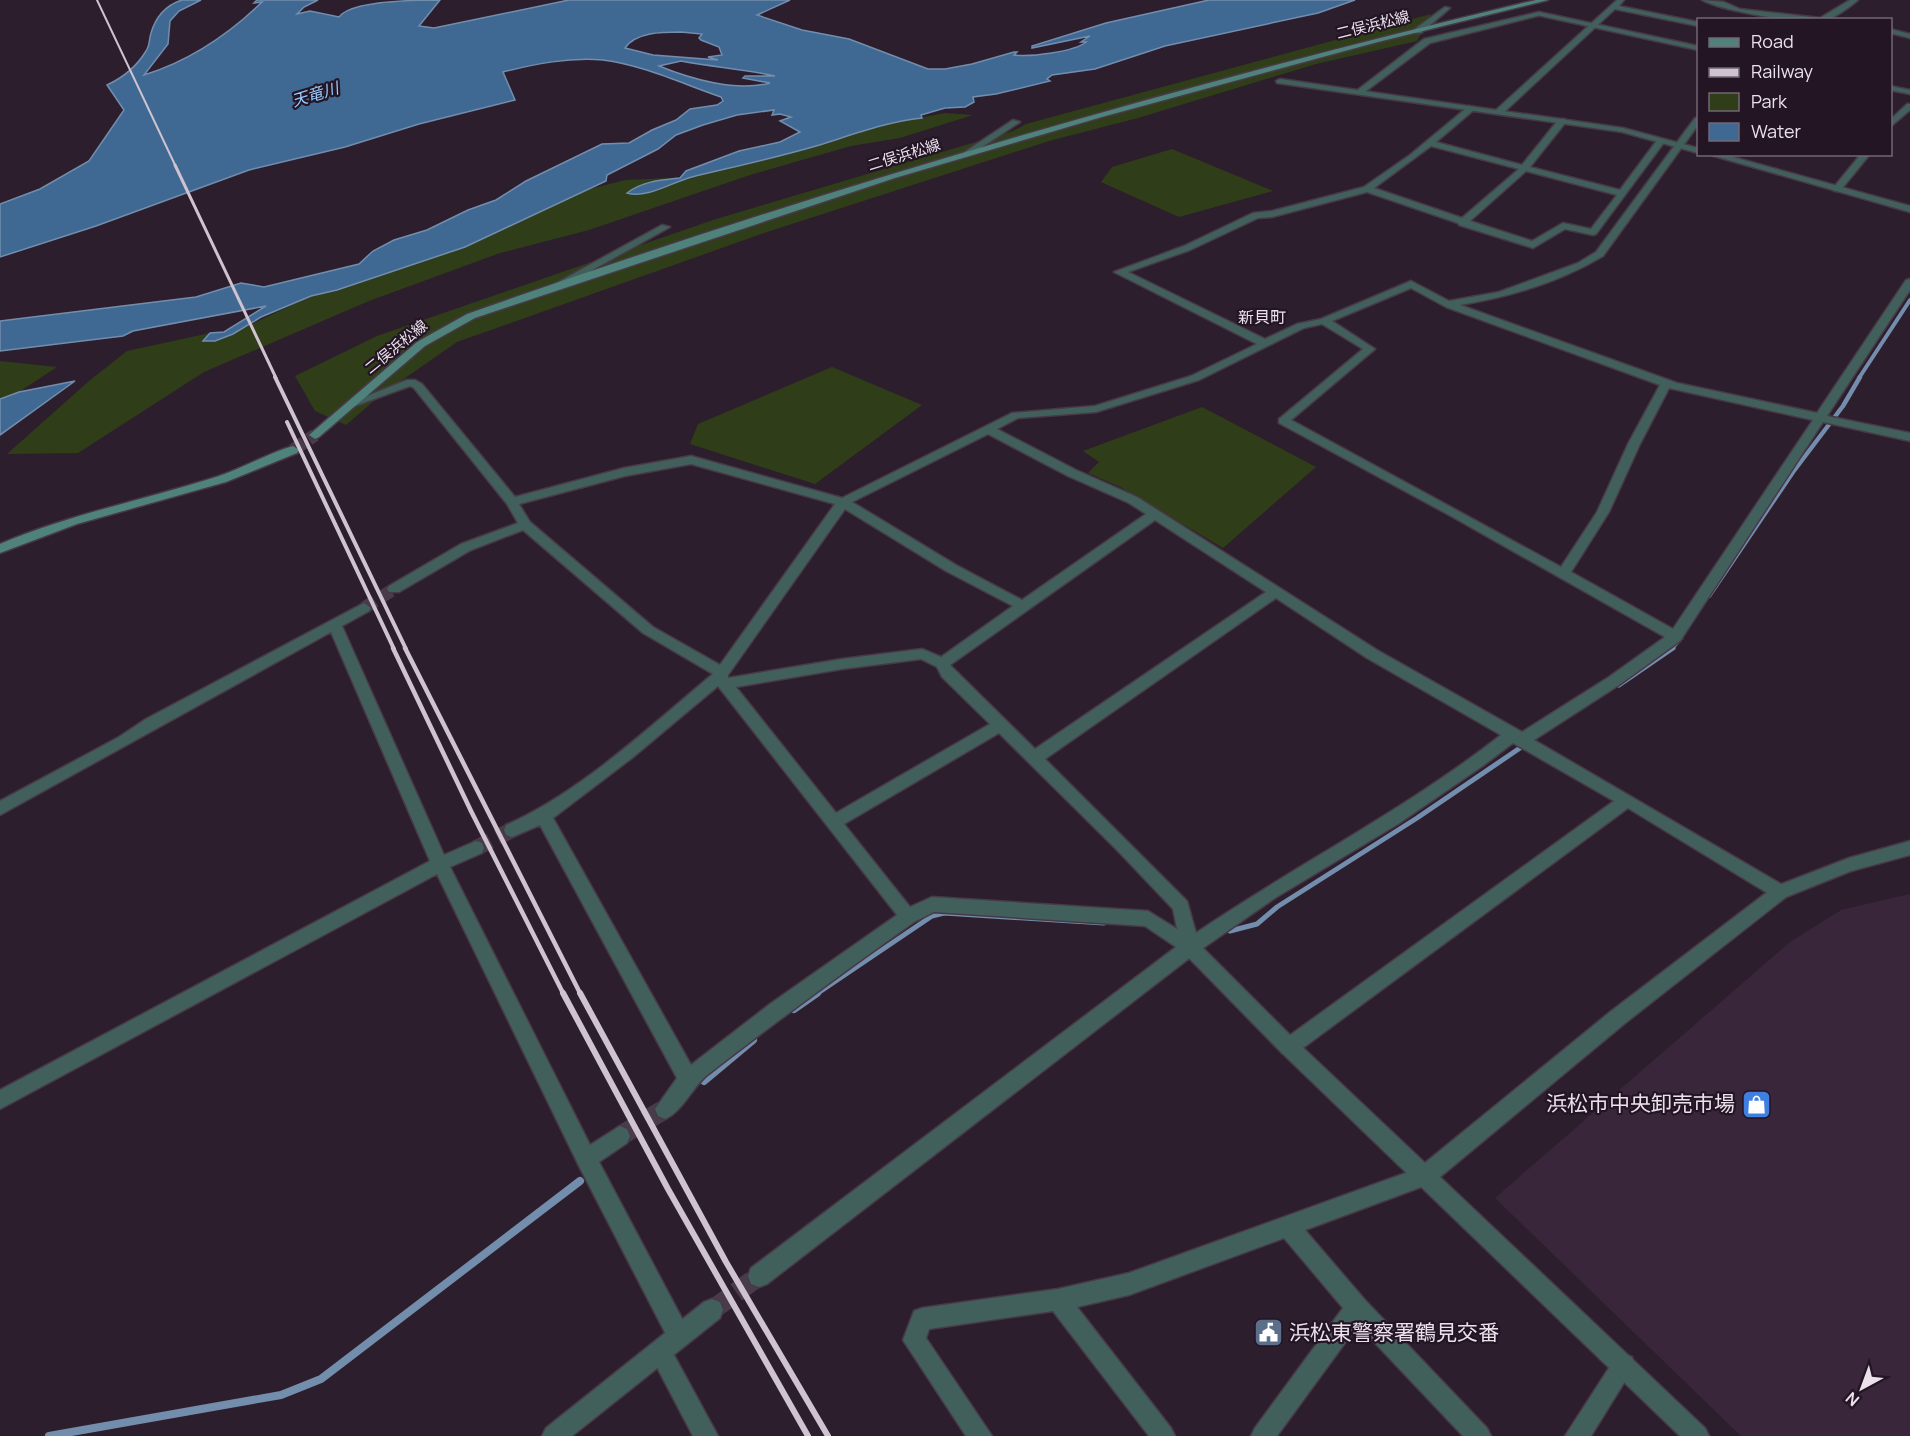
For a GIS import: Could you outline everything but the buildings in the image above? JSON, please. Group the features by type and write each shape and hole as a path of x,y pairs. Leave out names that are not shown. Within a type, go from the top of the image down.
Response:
{"main road":[{"name":"二俣浜松線","path":"315,435 421,344 471,316 705,235 964,154 1204,85 1545,0"},
{"path":"0,549 56,526 218,482 269,463 293,450"}],"street":[{"path":"1499,112 1621,0"},
{"path":"1705,0 1724,4 1739,11 1803,18"},
{"path":"1824,18 1855,0"},
{"path":"1614,7 1697,24"},
{"path":"1418,31 1447,8"},
{"path":"1735,18 1739,11"},
{"path":"1359,92 1427,41 1539,14 1697,48"},
{"path":"1828,15 1839,18"},
{"path":"1892,32 1910,36"},
{"path":"1280,81 1623,130 1697,151"},
{"path":"1892,88 1910,92"},
{"path":"1892,123 1910,106"},
{"path":"1266,344 1119,272 1187,248 1256,215 1272,214 1367,189 1472,108"},
{"path":"1462,223 1525,168 1562,121"},
{"path":"1448,304 1501,295 1581,265 1600,254 1697,121"},
{"path":"964,154 1016,122"},
{"path":"1367,189 1462,223 1533,245 1563,226 1593,232 1621,193 1641,171 1661,141"},
{"path":"1428,143 1621,193"},
{"path":"1718,156 1910,209"},
{"path":"1837,189 1864,156"},
{"path":"556,286 665,227"},
{"path":"759,1276 1190,947 1269,893 1392,819 1516,738 1614,681 1675,637 1910,282"},
{"path":"512,830 544,816 627,754 722,678 843,502 1016,415 1096,409 1195,378 1301,326 1324,321 1412,284 1448,304 1666,383 1910,437"},
{"path":"1324,321 1370,349 1283,421 1455,513 1675,637"},
{"path":"355,402 399,384 411,382 418,386 512,501 525,525 648,630 722,678 908,917"},
{"path":"1563,574 1603,512 1634,444 1666,383"},
{"path":"988,429 1072,473 1133,500 1372,654 1627,800 1780,892"},
{"path":"512,501 624,472 691,460 843,502 951,568 1023,606"},
{"path":"942,663 1154,514"},
{"path":"394,589 466,547 525,525"},
{"path":"1034,758 1275,592"},
{"path":"0,809 124,741 151,723 364,608"},
{"path":"334,624 440,864 586,1159 679,1336"},
{"path":"722,678 922,654 942,663 947,673 1124,845 1181,906 1190,947"},
{"path":"834,822 1000,725"},
{"path":"1289,1047 1627,800"},
{"path":"544,816 688,1079"},
{"path":"0,1100 440,864 476,848"},
{"path":"980,1436 914,1340 922,1318 1058,1300 1129,1284 1425,1176 1617,1018 1780,892 1840,868 1910,848"},
{"path":"665,1109 688,1079 776,1010 908,917 932,904 1148,919 1190,947 1289,1047 1697,1436"},
{"path":"586,1159 620,1136"},
{"path":"1288,1226 1357,1308 1479,1436"},
{"path":"1058,1300 1163,1436"},
{"path":"1263,1436 1357,1308"},
{"path":"554,1436 712,1310"},
{"path":"660,1352 706,1436"},
{"path":"1577,1436 1624,1365"}],"shaded area":[{"name":"浜松市中央卸売市場","path":"1910,894 1910,1436 1741,1436 1495,1198 1790,942 1841,910"}],"green space":[{"path":"1431,14 1417,41 1316,64 1138,118 1049,141 764,233 457,342 382,394 346,425 315,411 295,376 377,336 716,219 1013,131 1026,124"},
{"path":"945,113 973,115 900,138 851,146 750,175 589,230 500,253 369,301 204,372 78,453 7,454 89,381 127,351 210,333 216,341 311,296 479,240 586,190 625,180 692,177 888,124"},
{"path":"1172,149 1273,191 1179,217 1101,182 1112,167"},
{"path":"0,361 57,367 19,392 0,399"},
{"path":"832,367 922,405 815,484 690,444 698,424"},
{"path":"1202,407 1316,467 1223,548 1120,487 1088,473 1099,462 1083,451"}],"water":[{"name":"天竜川","path":"201,0 179,11 170,21 168,44 144,75 177,62 207,46 262,2 254,3 257,0 318,0 304,7 297,14 310,11 339,17 346,11 370,4 440,0 419,26 434,28 569,0 790,0 757,15 802,30 849,39 928,69 945,69 1014,52 1017,52 1014,55 1030,55 1072,49 1086,42 1081,42 1090,36 1032,48 1032,46 1106,23 1209,0 1355,0 1318,13 1165,46 1095,69 1052,75 1047,79 1050,81 973,97 974,102 965,107 945,108 921,115 922,118 882,126 801,150 692,177 651,192 627,193 659,180 680,178 686,171 739,151 780,142 800,132 780,121 791,117 780,114 772,115 774,110 737,115 703,125 676,135 658,149 607,175 606,181 465,247 337,290 311,296 261,317 233,334 215,341 203,341 210,333 224,332 266,306 133,331 123,336 0,351 0,321 196,297 241,283 264,287 359,264 373,251 394,240 427,230 468,210 496,200 526,181 602,144 629,143 676,120 690,109 717,105 723,101 721,97 678,81 618,62 578,59 527,66 503,72 515,100 419,124 345,147 249,170 96,226 0,257 0,204 40,189 89,161 124,110 107,85 134,67 149,45 150,35 159,16 176,2","holes":["681,32 702,34 699,38 719,47 722,55 708,57 718,60 653,55 625,48 643,36","681,61 752,72 775,76 745,76 743,78 770,83 728,85 699,79 659,66"]},
{"path":"75,381 0,435 0,399 19,392"}],"waterway":[{"path":"1859,378 1910,300"},
{"path":"1709,596 1793,472 1843,406 1860,377"},
{"path":"1671,649 1681,638"},
{"path":"1619,685 1673,648"},
{"path":"1230,931 1257,924 1277,907 1417,818 1520,748"},
{"path":"815,995 932,916 944,913 1104,923"},
{"path":"794,1009 817,993"},
{"path":"704,1081 753,1040"},
{"path":"49,1436 281,1395 321,1379 580,1181"}],"tunnel":[{"path":"293,450 315,435"},
{"path":"364,608 394,589"},
{"path":"476,848 512,830"},
{"path":"620,1136 665,1109"},
{"path":"712,1310 759,1276"}],"railway":[{"path":"97,0 176,167"},
{"path":"175,165 276,378"},
{"path":"275,377 406,649"},
{"path":"287,422 394,649"},
{"path":"393,648 471,811 564,995"},
{"path":"405,648 581,995"},
{"path":"563,993 668,1189 808,1436"},
{"path":"580,993 726,1262 828,1436"}],"place":[{"name":"浜松市中央卸売市場","path":"1756,1104"},
{"name":"浜松東警察署鶴見交番","path":"1268,1333"}],"district":[{"name":"新貝町","path":"1262,317"}]}
